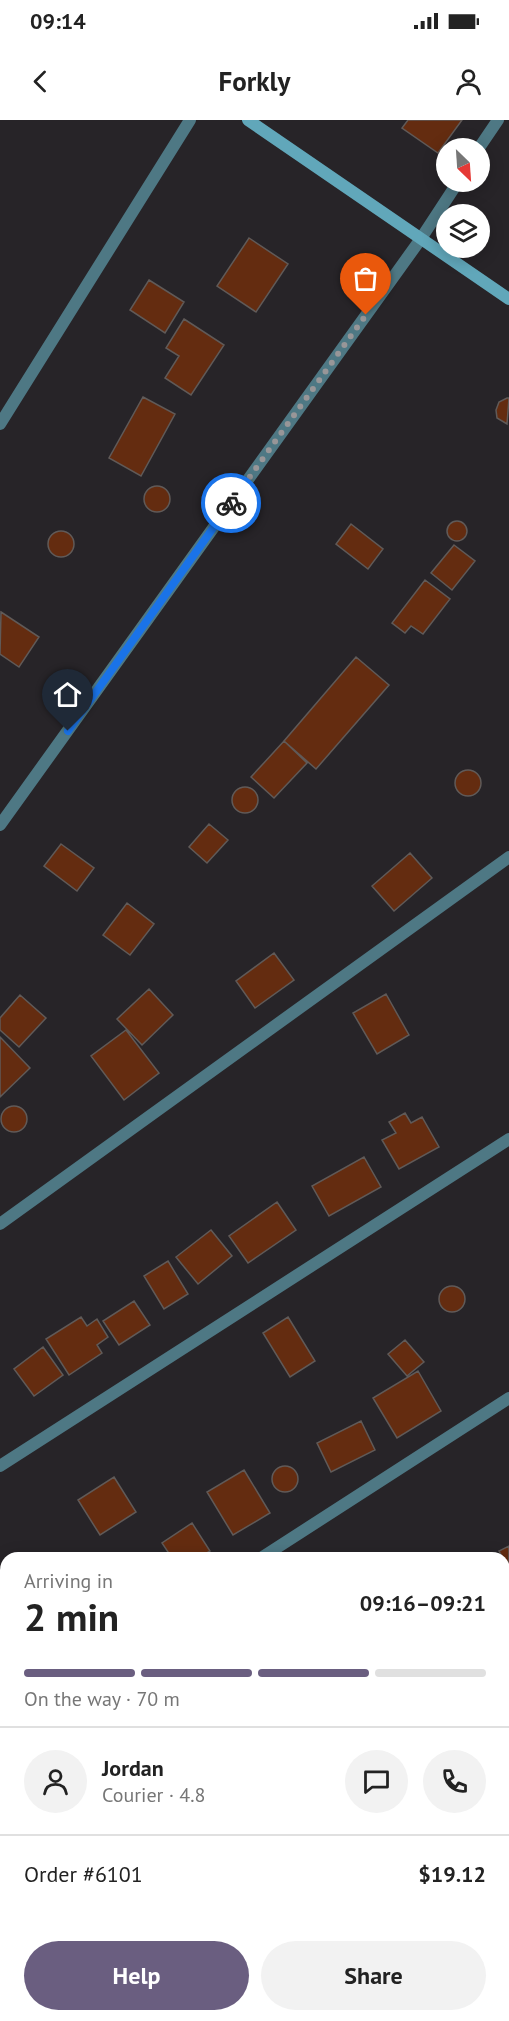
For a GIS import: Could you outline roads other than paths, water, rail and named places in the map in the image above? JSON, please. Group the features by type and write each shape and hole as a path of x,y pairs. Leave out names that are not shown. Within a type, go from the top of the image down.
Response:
{"street":[{"path":"0,424 190,120"},
{"path":"248,120 509,299"},
{"path":"486,138 498,120"},
{"path":"0,825 420,240 451,192"},
{"path":"0,1224 509,857"},
{"path":"0,1466 509,1139"},
{"path":"270,1552 509,1398"}]}
